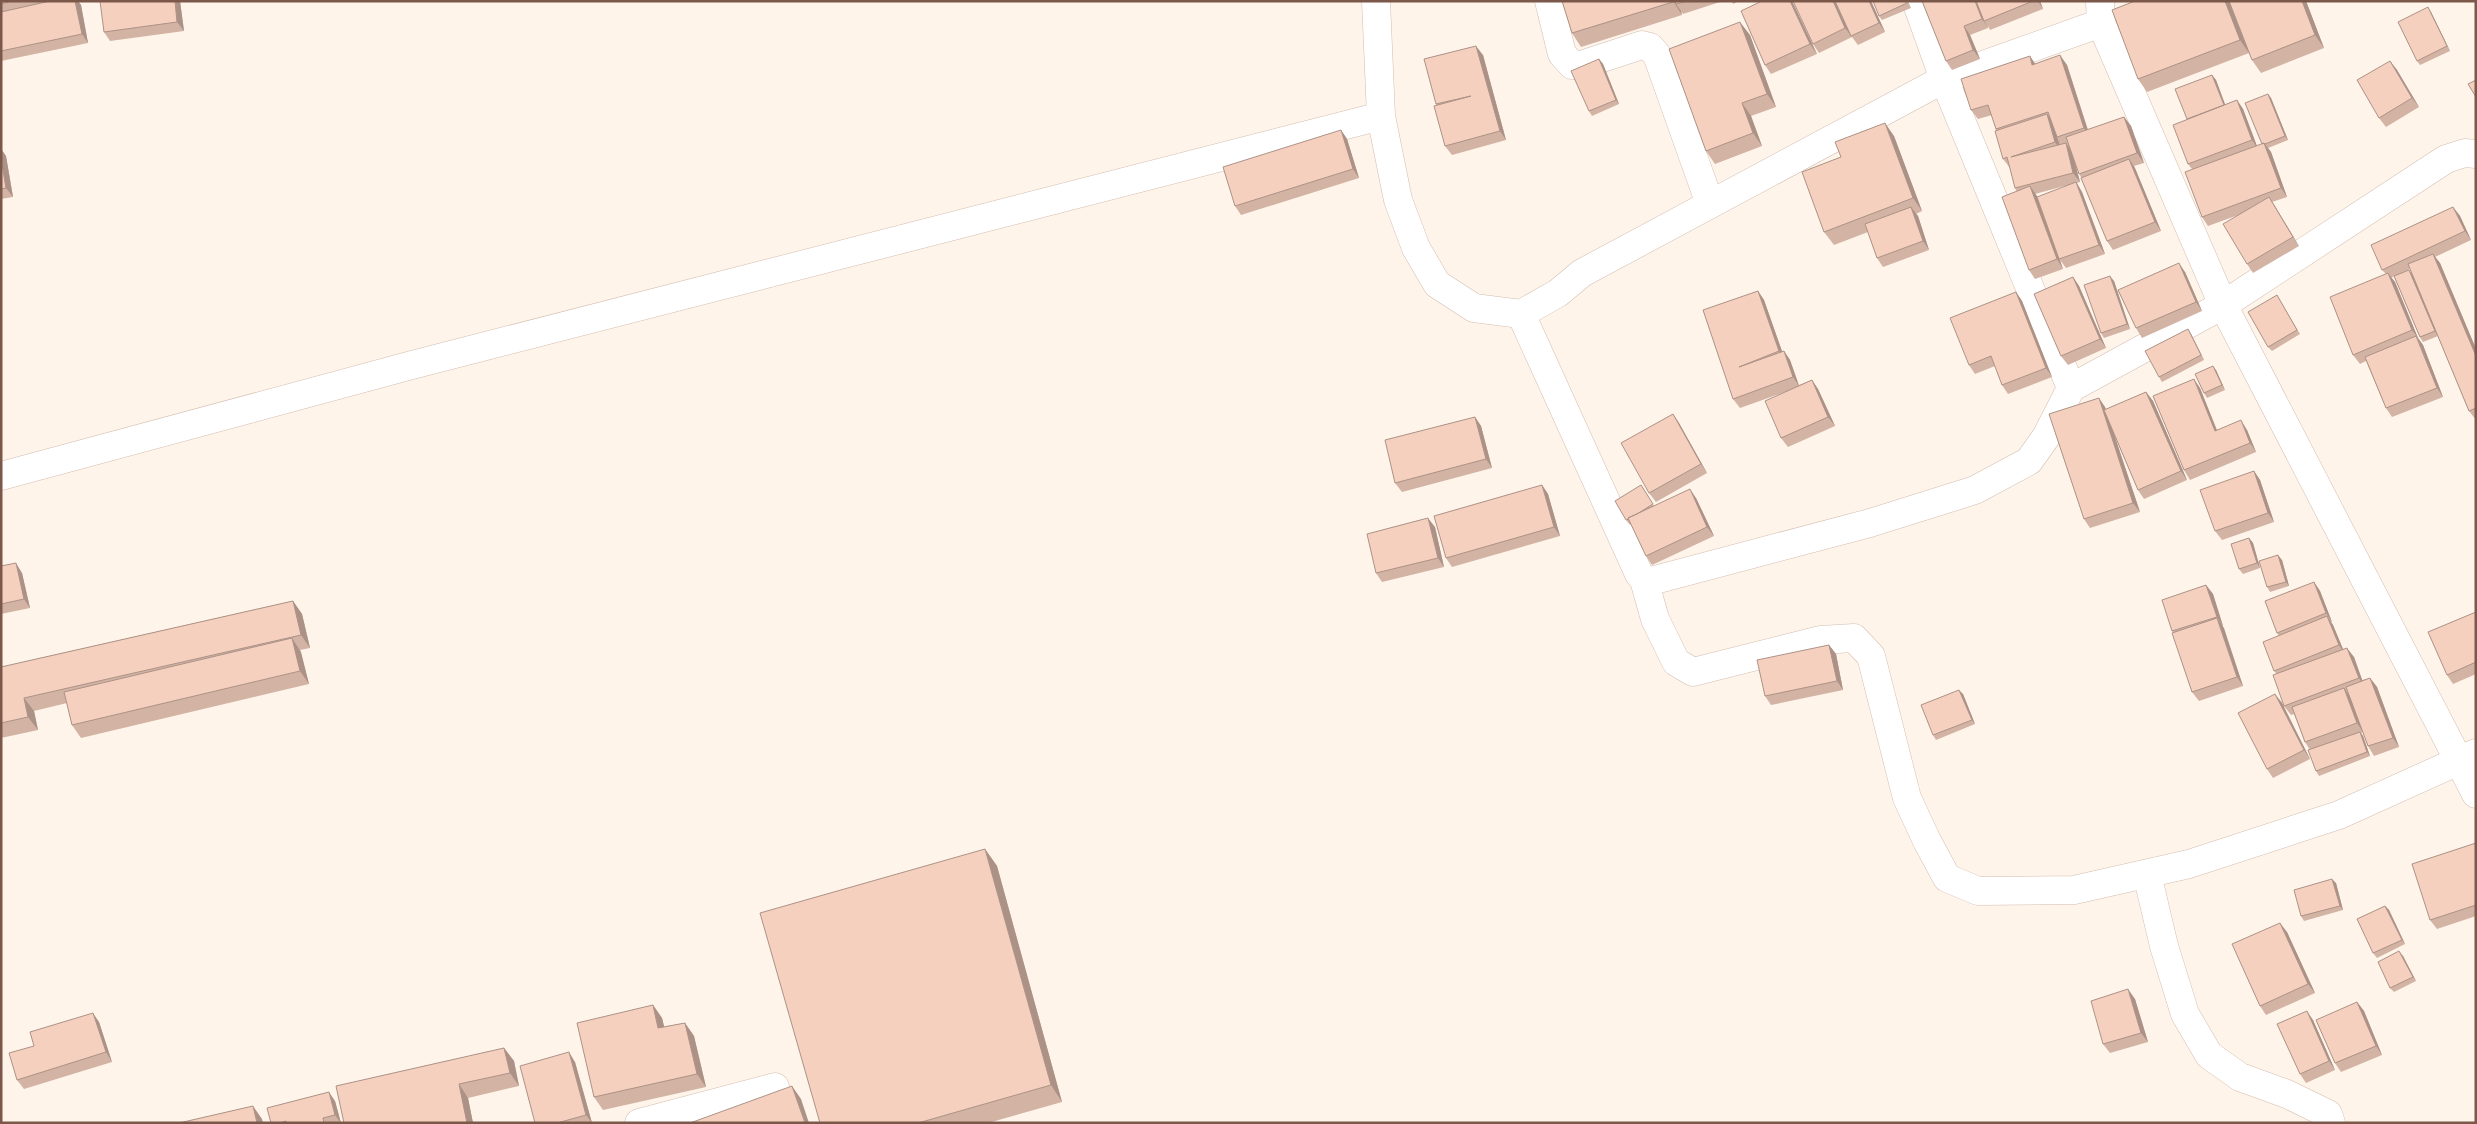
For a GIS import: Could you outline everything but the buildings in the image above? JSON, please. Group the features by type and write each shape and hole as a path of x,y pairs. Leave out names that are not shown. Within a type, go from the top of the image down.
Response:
{"street":[{"path":"1376,1 1381,116 1398,200 1416,248 1437,284 1474,308 1521,314 1558,293 1582,273 1944,79 2101,7 2223,305 2466,758 2476,794"},
{"path":"1549,1 1562,54 1572,65 1581,65 1642,45 1650,48 1657,55 1710,204"},
{"path":"1916,1 1944,79 2071,388"},
{"path":"1,476 431,360 1381,116"},
{"path":"1644,580 1661,579 1861,526 1975,490 2030,461 2046,437 2071,388 2223,305 2446,159 2465,153 2476,154"},
{"path":"1521,314 1638,574 1644,580 1655,619 1676,662 1693,672 1820,640 1854,638 1871,656 1907,798 1947,878 1978,891 2074,890 2147,874 2189,864 2339,815 2466,758"},
{"path":"2147,874 2164,946 2185,1014 2209,1056 2240,1077 2287,1094 2328,1114 2331,1123"},
{"path":"639,1123 775,1087"}]}
